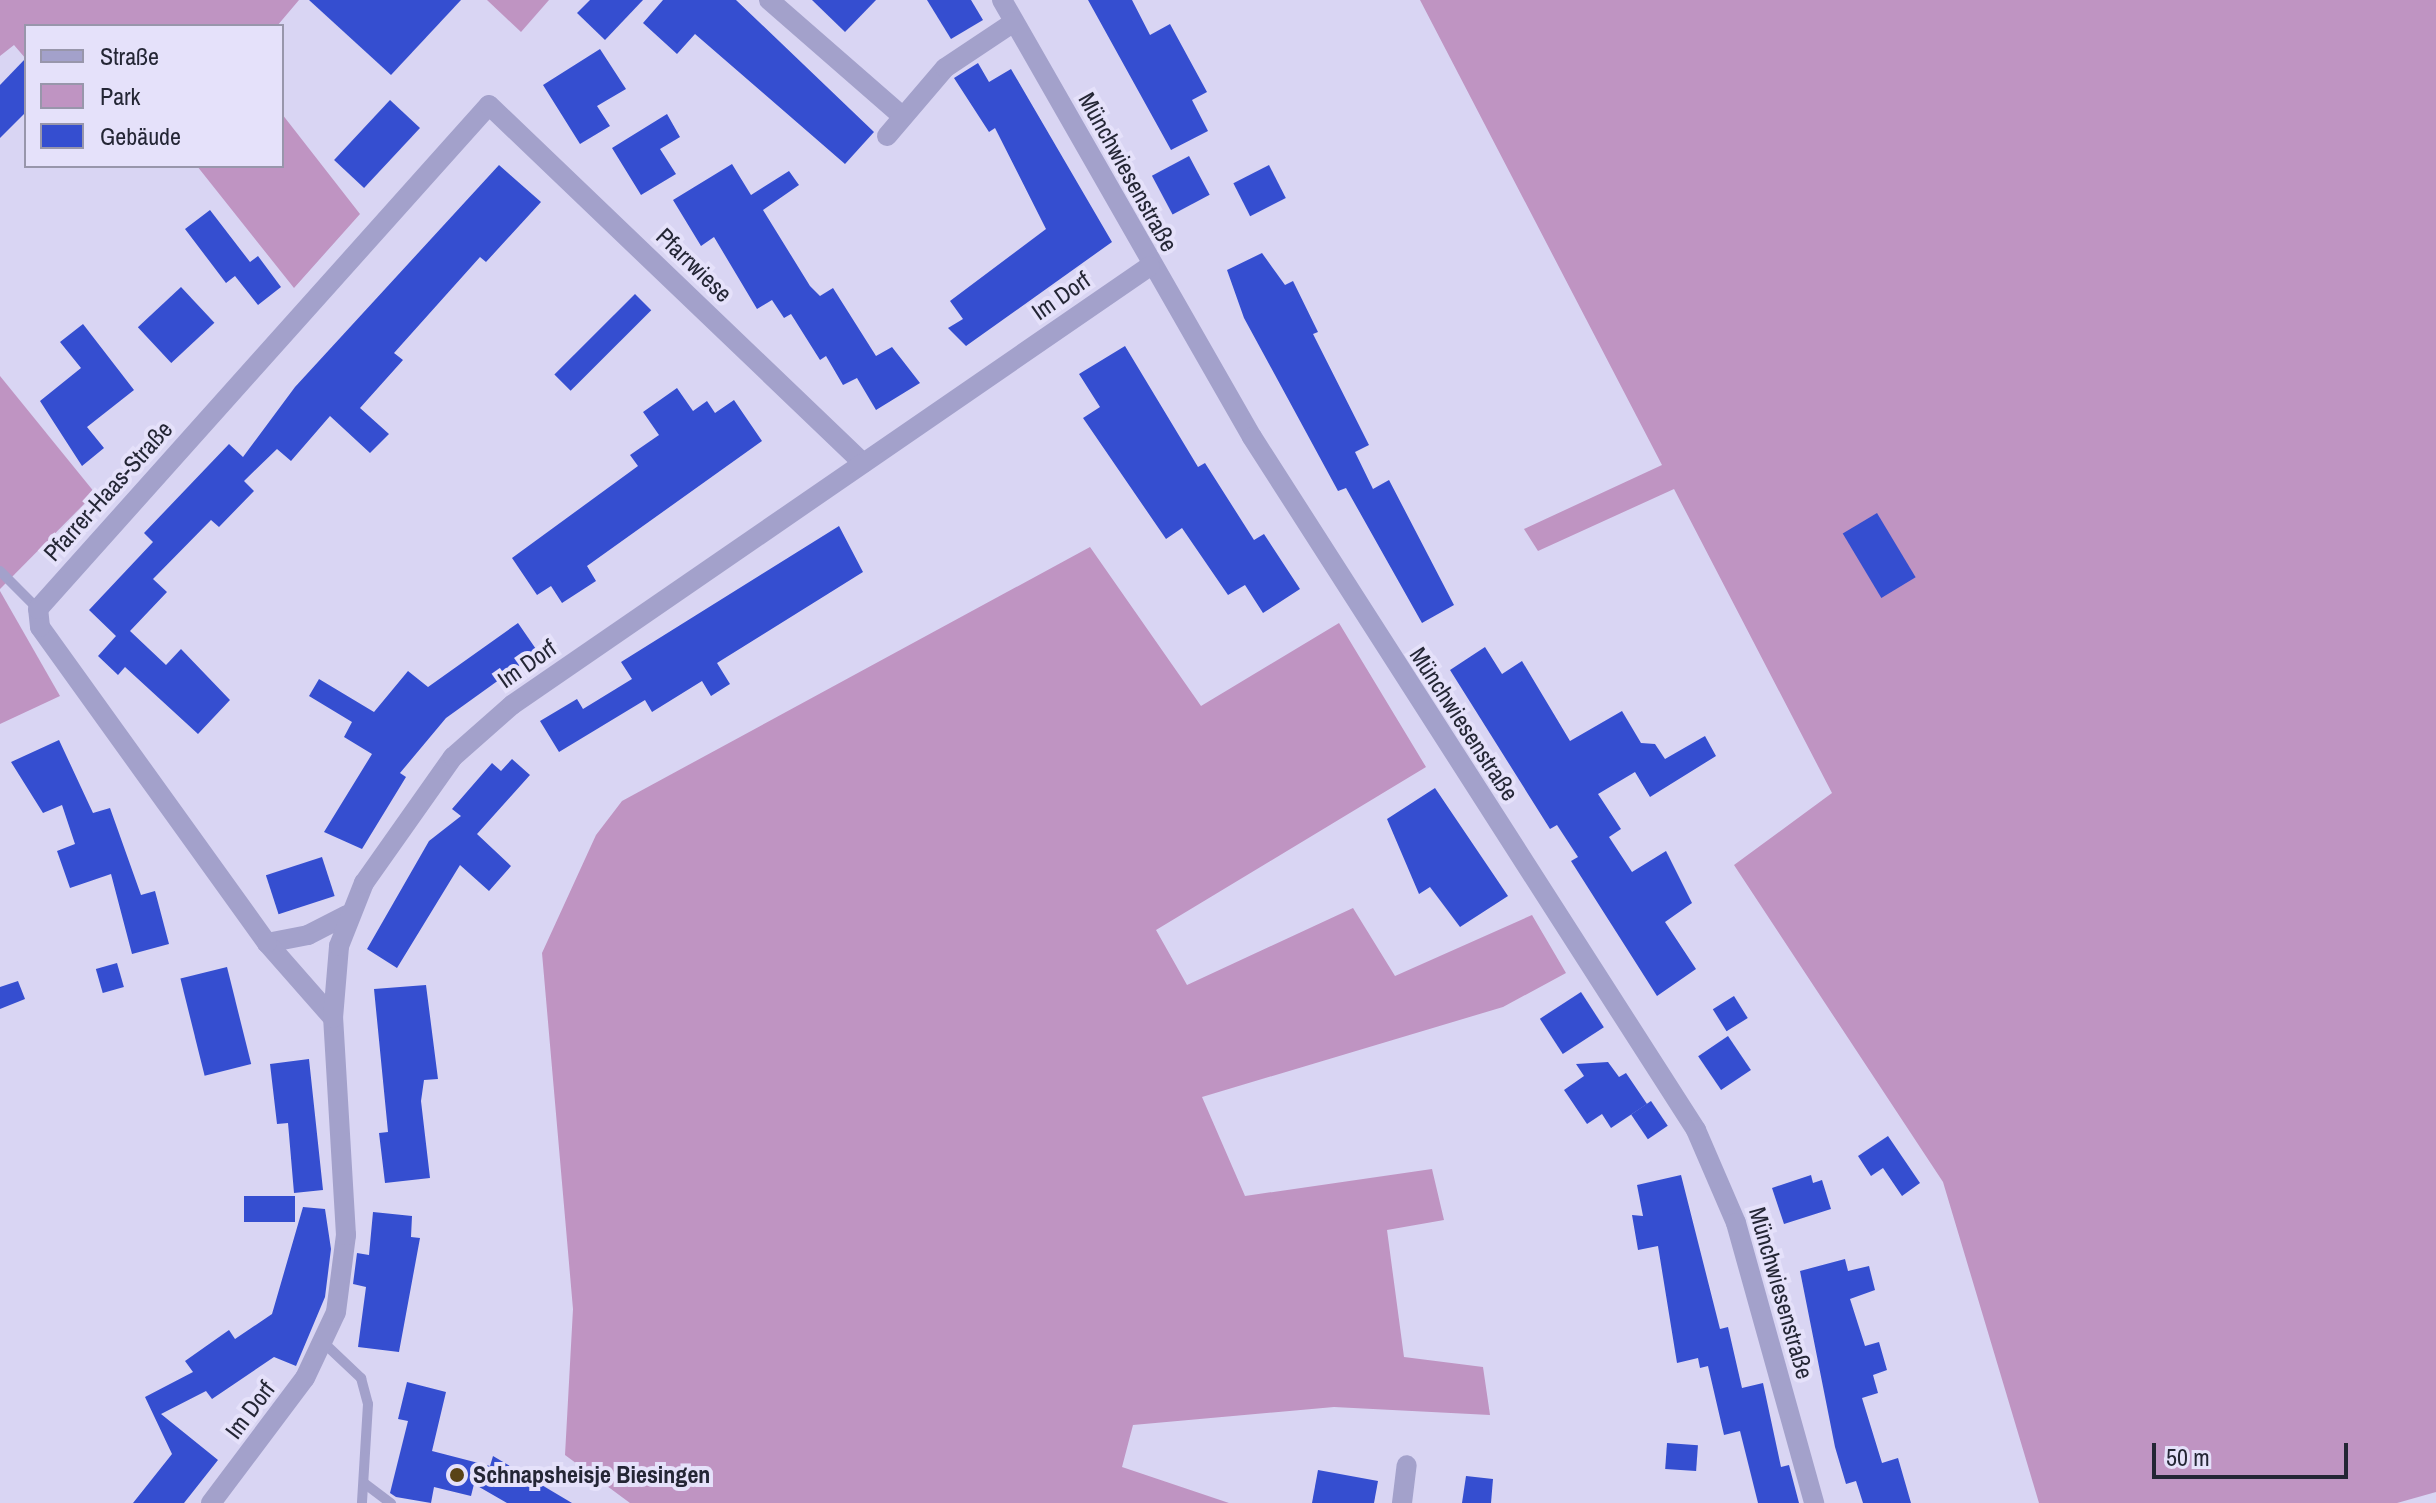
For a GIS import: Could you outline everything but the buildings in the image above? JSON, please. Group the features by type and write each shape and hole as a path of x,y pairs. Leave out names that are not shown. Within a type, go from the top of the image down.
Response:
{"street":[{"path":"769,0 901,115"},
{"name":"Münchwiesenstraße","path":"1002,0 1150,266 1395,667 1696,1130 1736,1223 1814,1503"},
{"path":"887,136 901,115 945,68 1014,22"},
{"name":"Pfarrwiese","path":"489,105 863,463"},
{"name":"Pfarrer-Haas-Straße","path":"38,609 489,105"},
{"name":"Im Dorf","path":"211,1503 325,1344 346,1235 333,1018 347,915 424,795 480,730 1150,266"},
{"path":"38,609 40,627 267,943 333,1018"},
{"path":"267,943 308,935 347,915"},
{"path":"1402,1503 1407,1465"}],"lane":[{"path":"0,571 38,609"},
{"path":"325,1344 361,1378 368,1404 362,1503"},
{"path":"364,1483 391,1503"}],"green space":[{"path":"0,0 299,0 279,24 24,24 24,57 14,45 0,56"},
{"path":"487,0 549,0 521,32"},
{"path":"1420,0 2436,0 2436,1492 2397,1503 2039,1503 1943,1182 1734,865 1832,793 1674,489 1538,551 1524,529 1662,465"},
{"path":"284,117 360,214 294,288 199,168 284,168"},
{"path":"0,376 95,493 0,589"},
{"path":"1090,547 1201,706 1339,623 1426,767 1156,930 1187,985 1353,908 1395,976 1532,915 1566,973 1503,1007 1202,1097 1245,1196 1432,1169 1444,1220 1387,1230 1404,1357 1483,1367 1490,1415 1334,1407 1133,1425 1122,1467 1229,1503 630,1503 565,1455 573,1309 542,953 596,835 622,801"},
{"path":"0,591 60,696 0,724"}],"place":[{"name":"Schnapsheisje Biesingen","path":"457,1475"}]}
